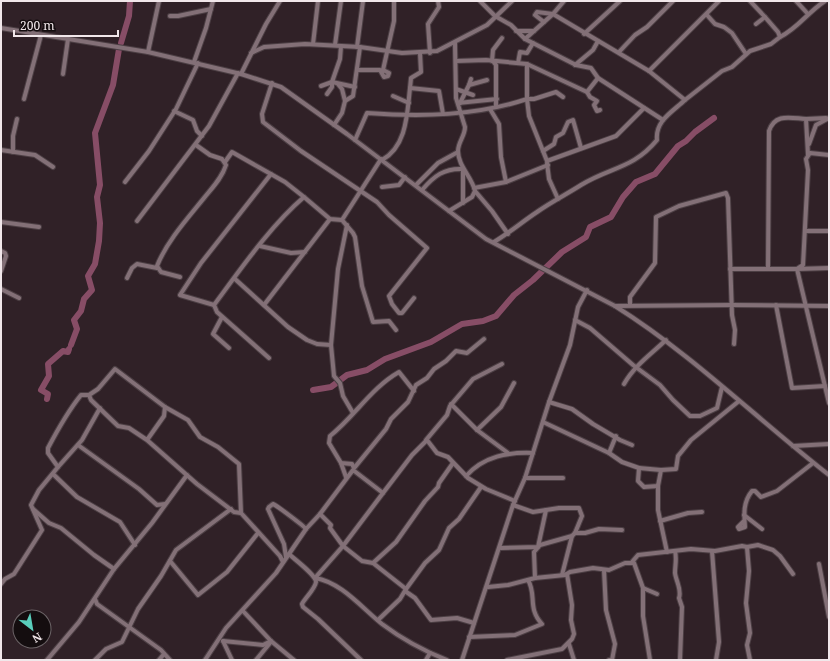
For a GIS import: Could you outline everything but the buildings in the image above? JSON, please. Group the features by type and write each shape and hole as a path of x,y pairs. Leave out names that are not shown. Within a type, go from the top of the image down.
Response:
{"street":[{"path":"148,52 159,1"},
{"path":"125,182 149,151 174,111 196,63 213,1"},
{"path":"137,221 196,145 218,112 251,53 274,7 280,1"},
{"path":"313,44 318,1"},
{"path":"335,45 341,1"},
{"path":"345,101 353,96 355,87 363,1"},
{"path":"357,70 380,70 384,77 388,76 389,73 383,70 382,67 386,57 394,21 394,1"},
{"path":"430,53 428,24 439,7 438,1"},
{"path":"480,1 495,16 511,25 525,39 575,65 591,68 598,78 663,120"},
{"path":"251,53 264,47 288,44 335,45 387,52 430,53 455,43 487,25 512,1"},
{"path":"525,39 553,14 564,1"},
{"path":"584,34 620,1"},
{"path":"619,52 635,35 647,27 673,1"},
{"path":"649,71 707,15 719,1"},
{"path":"750,1 778,32 780,37"},
{"path":"796,1 808,14"},
{"path":"494,242 508,234 535,213 600,174 619,169 642,156 657,140 656,130 663,120 685,100 722,71 732,67 746,54 758,47 771,44 795,29 808,14 825,1"},
{"path":"170,16 178,16 211,9"},
{"path":"544,22 535,16 537,12 553,14 584,34 619,52 649,71 685,100"},
{"path":"707,15 715,24 724,27 732,33 746,54"},
{"path":"756,24 765,17"},
{"path":"1,28 148,52 240,73 272,83 289,93 355,140 486,239 587,290 615,306 666,340 692,359 722,387 829,475"},
{"path":"516,31 535,31"},
{"path":"24,99 41,35"},
{"path":"496,106 496,65 493,61 493,50 502,38"},
{"path":"63,74 68,39"},
{"path":"575,65 593,50 598,41"},
{"path":"455,43 456,89 465,133 459,144 458,152 463,169 474,190 496,215 508,234"},
{"path":"518,64 520,52 527,53 533,43"},
{"path":"326,94 332,87 332,82 340,59 341,46"},
{"path":"386,57 396,52"},
{"path":"342,220 361,189 382,160 392,155 398,146 407,116 411,78 421,72 420,53"},
{"path":"584,67 585,56"},
{"path":"456,61 493,61 527,64 587,92 590,97 597,101 594,105 597,111 600,110"},
{"path":"527,64 527,99 529,116 547,163 549,179 558,199"},
{"path":"587,92 598,78"},
{"path":"459,102 470,85 471,79"},
{"path":"470,85 488,80"},
{"path":"321,86 332,82 355,87"},
{"path":"272,83 262,114 263,122 301,151 361,189 378,202 389,215 427,248 389,296 392,304 399,313 402,313 414,298"},
{"path":"334,125 342,113 345,101 342,89 338,84"},
{"path":"410,88 439,91 443,114"},
{"path":"456,89 473,95"},
{"path":"355,140 367,113 407,116 474,112 490,109 496,106 506,106 556,92 563,97"},
{"path":"409,103 396,96 410,97"},
{"path":"459,102 497,99"},
{"path":"474,190 506,182 581,148 616,136 644,108"},
{"path":"490,109 499,124 501,156 506,182"},
{"path":"174,111 193,120 197,131 202,136"},
{"path":"768,269 769,132 772,124 780,118 829,118"},
{"path":"808,146 816,125 829,118"},
{"path":"13,152 13,141 17,119"},
{"path":"797,269 804,262 808,155 806,119"},
{"path":"543,151 554,144 556,137 563,133 568,122 573,120 581,148"},
{"path":"196,145 210,155 226,162"},
{"path":"1,150 35,155 53,166"},
{"path":"157,268 161,255 186,220 221,176 226,162 232,152 271,174 304,197 330,219 342,220 355,237 362,286 373,322 389,321 396,330"},
{"path":"416,185 438,163 458,152"},
{"path":"808,155 810,153 829,155"},
{"path":"422,190 439,173 452,168 463,169"},
{"path":"463,169 463,203"},
{"path":"269,358 222,316 214,306 180,295 201,263 271,174"},
{"path":"382,187 399,186 405,177"},
{"path":"449,211 472,197 474,190"},
{"path":"630,305 630,298 655,263 656,217 680,206 726,193 728,198 730,269 735,330 734,344"},
{"path":"214,306 293,206 304,197"},
{"path":"264,305 330,219"},
{"path":"1,222 39,227"},
{"path":"346,225 338,269 331,345 333,371 336,380 340,383 343,396 352,413"},
{"path":"805,231 829,231"},
{"path":"260,246 291,253 305,252"},
{"path":"1,251 5,253 6,256 1,271"},
{"path":"127,278 132,268 137,264 157,268 161,272 180,277"},
{"path":"730,269 829,268"},
{"path":"797,269 829,403"},
{"path":"235,279 307,340 317,344 331,345"},
{"path":"1,289 19,298"},
{"path":"462,660 488,587 514,503 525,478 549,402 570,345 580,303 587,290"},
{"path":"615,306 732,304 829,306"},
{"path":"776,305 792,388 825,386"},
{"path":"222,316 213,334 229,348"},
{"path":"575,320 590,328 660,385 673,400 694,417 700,416 717,408 722,387"},
{"path":"205,660 221,640 226,628 243,611 288,556 306,529 320,514 346,477 386,429 390,419 408,402 416,385 427,378 434,369 446,362 456,351 467,353 484,339"},
{"path":"624,384 636,366 646,359 666,340"},
{"path":"361,660 318,619 303,607 304,600 315,584 315,578 343,546 382,493 447,415 451,404 473,379 502,364"},
{"path":"58,467 48,453 48,448 67,413 81,395 89,395 98,389 115,369 165,406 188,420 200,436 218,447 239,464 241,513"},
{"path":"346,477 341,463 332,449 328,439 376,389 399,372 414,391"},
{"path":"477,430 501,407 514,383"},
{"path":"89,395 91,400 118,426 130,428 147,440 187,475 231,509 241,513 280,556 283,562"},
{"path":"543,422 609,453 622,462 639,468 660,470 676,469 678,456 691,440 739,401"},
{"path":"549,402 572,409 592,424 632,445"},
{"path":"451,404 477,430 508,453"},
{"path":"147,440 164,416 165,406"},
{"path":"1,584 5,579 14,574 42,530 32,508 33,500 58,467 78,445 94,421 100,408"},
{"path":"609,453 616,436"},
{"path":"426,440 437,453 442,454 466,476 481,487 533,512 559,508 579,508 582,516 573,534 562,575"},
{"path":"792,446 829,444"},
{"path":"78,445 139,489 156,505 158,512"},
{"path":"466,476 488,460 508,453 533,453"},
{"path":"341,463 346,462 382,493"},
{"path":"744,521 747,498 752,491 755,491 761,497 771,494 813,462"},
{"path":"373,563 396,542 425,500 438,487 439,483 453,463"},
{"path":"639,468 638,480 641,485 654,487 658,485"},
{"path":"660,470 657,493 660,521 667,552"},
{"path":"53,474 77,497 120,522 134,545"},
{"path":"47,660 79,622 114,569 187,475"},
{"path":"525,478 563,478"},
{"path":"378,620 400,599 425,563 439,550 449,528 459,519 481,487"},
{"path":"156,505 165,504"},
{"path":"306,529 303,524 286,514 277,506 272,504 269,507 268,509 288,556 315,578 331,583 409,642 447,660"},
{"path":"32,508 49,523 62,528 94,555 114,569"},
{"path":"95,660 106,649 122,642 129,627 176,550 231,509"},
{"path":"536,578 534,552 538,547 546,510"},
{"path":"660,521 688,513 702,512"},
{"path":"320,514 328,520 331,525 330,528 343,546 362,561 373,563 415,598 431,620 457,618 474,623"},
{"path":"744,514 762,529"},
{"path":"500,548 538,547 573,534 585,533 599,529 622,530"},
{"path":"170,561 198,595 227,572 258,532"},
{"path":"488,587 508,585 536,578 562,575 593,568 612,570 632,562 638,555 691,549 712,551 758,545 773,550 780,556 793,574"},
{"path":"747,547 749,571 746,603 750,632 748,645 750,660"},
{"path":"675,551 677,557 675,574 680,594 679,598 682,606 680,660"},
{"path":"712,551 719,642 716,660"},
{"path":"632,562 636,565 643,588 643,616 650,660"},
{"path":"819,564 828,604 829,616"},
{"path":"604,570 606,610 615,644 612,660 609,660"},
{"path":"507,660 562,648 568,644 574,634 571,620 571,596 567,574"},
{"path":"469,637 515,634 542,624 534,614 534,602 528,580"},
{"path":"643,588 657,594"},
{"path":"95,599 97,604 129,627 170,660"},
{"path":"89,606 97,604"},
{"path":"243,611 271,641 294,660"},
{"path":"221,640 263,645 271,641"},
{"path":"221,640 232,660"},
{"path":"256,660 271,641"},
{"path":"568,644 574,660"},
{"path":"426,660 430,653"},
{"path":"159,660 164,654"}],"waterway":[{"path":"121,43 129,16 130,1"},
{"path":"71,345 77,329 74,320 81,311 84,299 92,290 88,276 95,264 100,223 97,197 100,185 95,133 113,85 119,49"},
{"path":"313,390 331,387 347,375 367,370 385,359 431,342 462,324 483,321 496,316 514,295 533,280 562,252 586,237 590,227 611,217 623,197 636,182 655,174 678,146 714,118"},
{"path":"47,399 48,394 41,390 49,376 48,364 63,351 68,352 69,349"}]}
